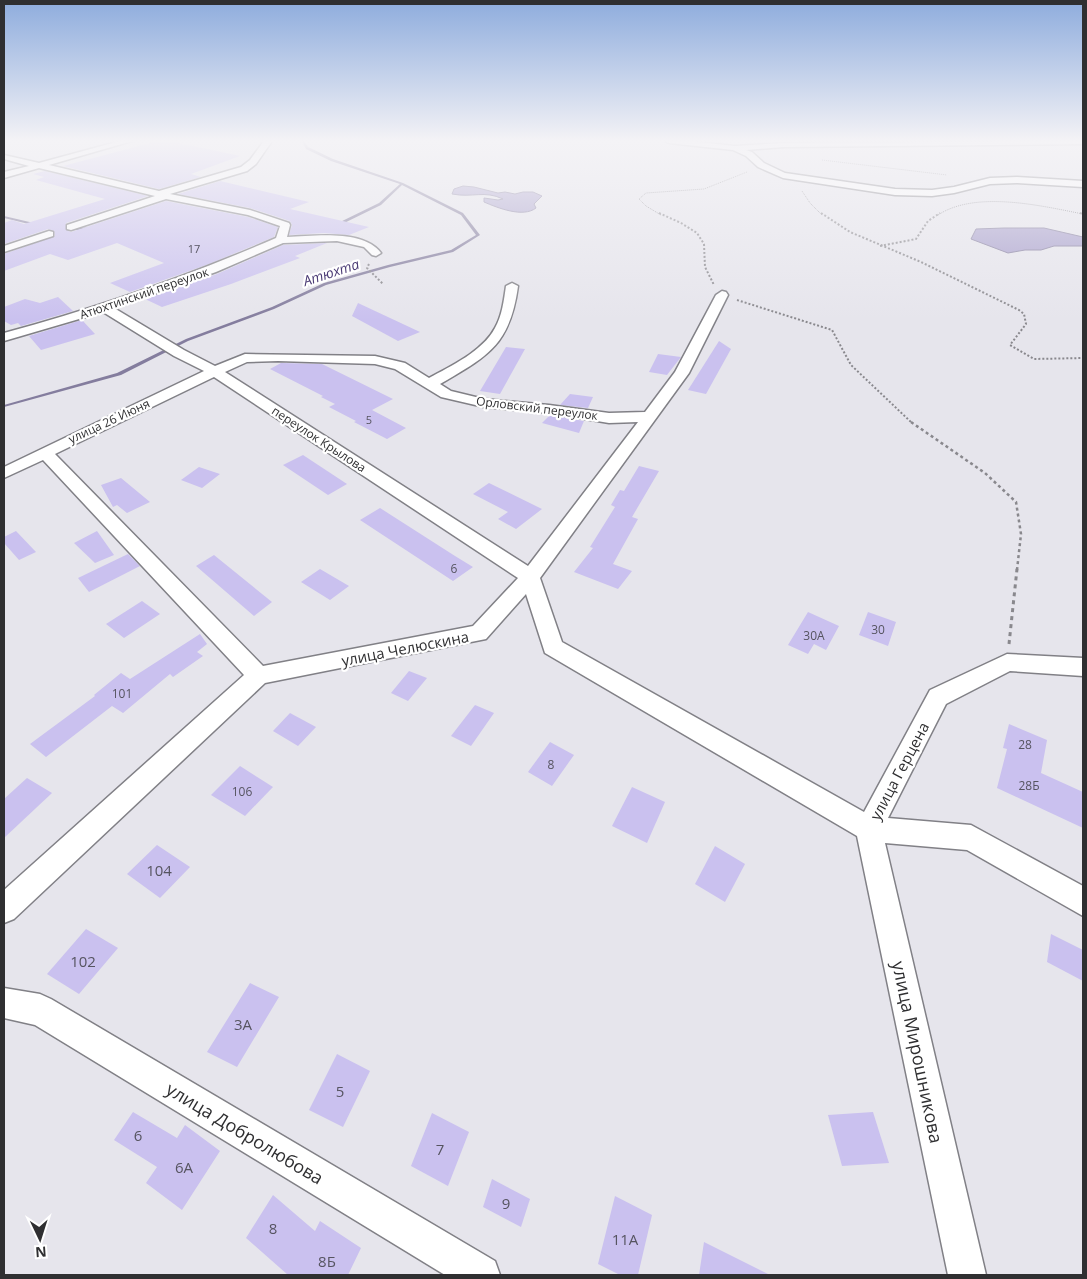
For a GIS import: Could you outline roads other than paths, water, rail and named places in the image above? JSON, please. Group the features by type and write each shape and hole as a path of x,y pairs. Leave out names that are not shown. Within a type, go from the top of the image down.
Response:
{"street":[{"path":"71,227 147,201"},
{"path":"190,201 250,213 284,224 281,240 337,238 368,246 376,253"},
{"path":"4,249 49,234"},
{"name":"Атюхтинский переулок","path":"4,337 104,307 212,270 281,240"},
{"path":"429,384 463,365 488,345 502,330 508,313 512,286"},
{"name":"улица Челюскина","path":"258,676 479,633 530,577 647,417 682,373 722,295"},
{"name":"переулок Крылова","path":"104,307 178,354 215,371 530,577"},
{"name":"Орловский переулок","path":"215,371 245,358 278,357 375,360 400,366 446,394 484,403 609,418 647,417"},
{"name":"улица 26 Июня","path":"4,472 215,371"},
{"path":"4,909 258,676 44,452"},
{"path":"530,577 553,647 869,829"},
{"name":"улица Герцена","path":"1083,667 1007,662 938,697 869,829 971,838 1083,902"},
{"name":"улица Мирошникова","path":"869,829 967,1275"},
{"name":"улица Добролюбова","path":"4,1003 40,1010 481,1275"}],"waterway":[{"path":"337,225 384,201"},
{"name":"Атюхта","path":"4,406 119,374 187,340 273,308 325,284 452,251 478,235 462,214 435,201"},
{"path":"4,217 37,225"},
{"path":"59,230 91,228"}]}
